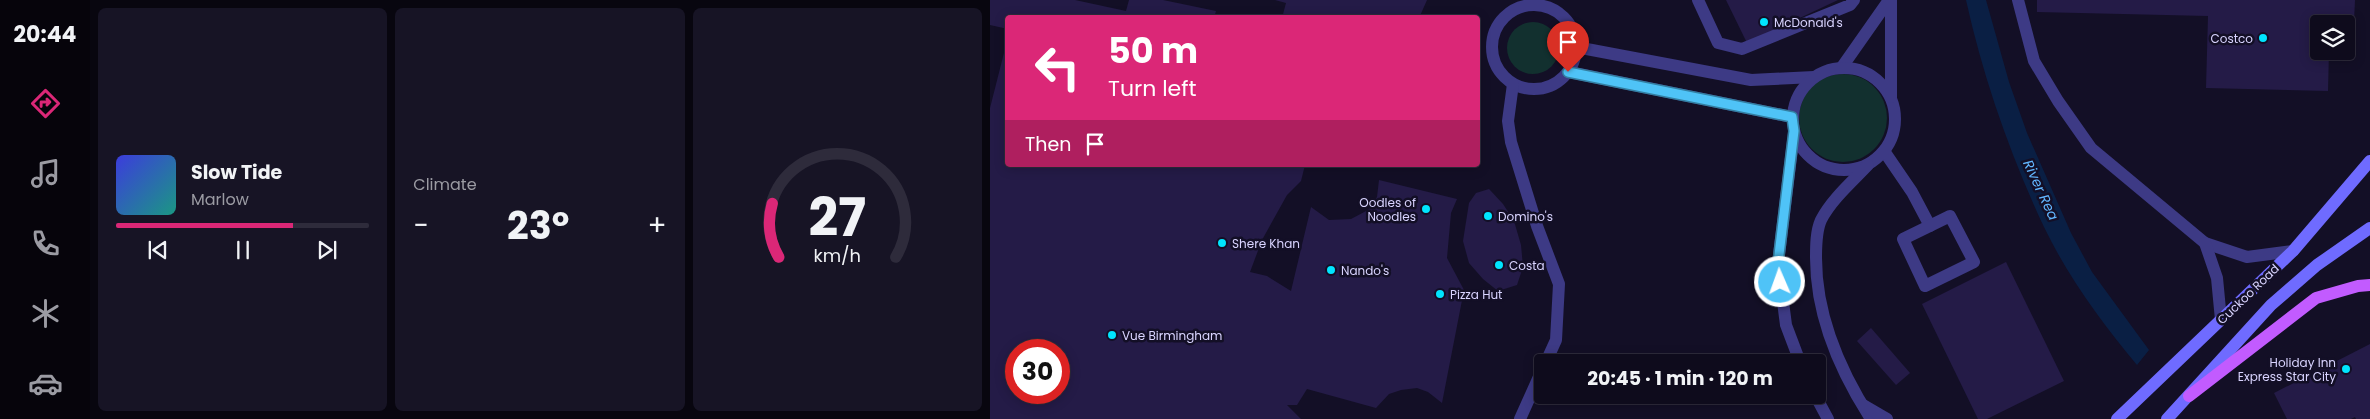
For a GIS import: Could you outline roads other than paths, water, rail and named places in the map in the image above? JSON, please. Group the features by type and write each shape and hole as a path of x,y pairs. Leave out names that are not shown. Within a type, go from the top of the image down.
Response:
{"main road":[{"name":"Cuckoo Road","path":"2117,419 2293,251 2370,161"},
{"name":"Cuckoo Road","path":"2167,419 2271,305 2317,265 2370,228"},
{"path":"2189,396 2316,298 2358,286 2370,285"}],"street":[{"path":"1698,0 1718,43 1742,49 1850,5 1854,0"},
{"path":"1842,67 1890,0"},
{"path":"1871,419 1861,404 1836,354 1820,305 1816,274 1816,243 1820,222 1835,200 1884,151 1893,134 1895,116 1891,97 1890,0"},
{"path":"2018,0 2034,61 2058,101 2091,148 2205,243 2247,257 2293,251"},
{"path":"1515,4 1550,4 1573,30 1576,47 1574,60 1568,72 1553,86 1532,90 1513,84 1498,69 1492,52 1494,35 1515,4"},
{"path":"1576,47 1751,80 1814,76"},
{"path":"1797,354 1786,325 1778,263 1794,131 1792,117 1796,98 1814,76 1823,71 1842,67 1858,69 1871,75 1891,97"},
{"path":"1568,72 1792,117"},
{"path":"1513,84 1508,121 1511,142 1559,284 1556,340 1550,354"},
{"path":"1794,131 1802,148 1816,162 1824,166 1842,170 1870,163"},
{"path":"1884,151 1912,192 1930,226"},
{"path":"1950,216 1974,262 1925,286 1903,239 1930,226 1950,216"},
{"path":"2205,243 2217,278 2221,320"},
{"path":"1520,419 1534,388"},
{"path":"1820,404 1826,417"},
{"path":"1861,404 1887,419"}],"water":[{"name":"River Rea","path":"1966,0 1986,0 2009,82 2027,133 2071,233 2092,272 2149,350 2137,365 2086,299 2053,246 2044,227 2009,144 1989,87"}],"place":[{"name":"McDonald's","path":"1764,22"},
{"name":"Costco","path":"2263,38"},
{"name":"Oodles of Noodles","path":"1426,209"},
{"name":"Domino's","path":"1488,216"},
{"name":"Shere Khan","path":"1222,243"},
{"name":"Costa","path":"1499,265"},
{"name":"Nando's","path":"1331,270"},
{"name":"Pizza Hut","path":"1440,294"},
{"name":"Vue Birmingham","path":"1112,335"},
{"name":"Holiday Inn Express Star City","path":"2346,369"}]}
